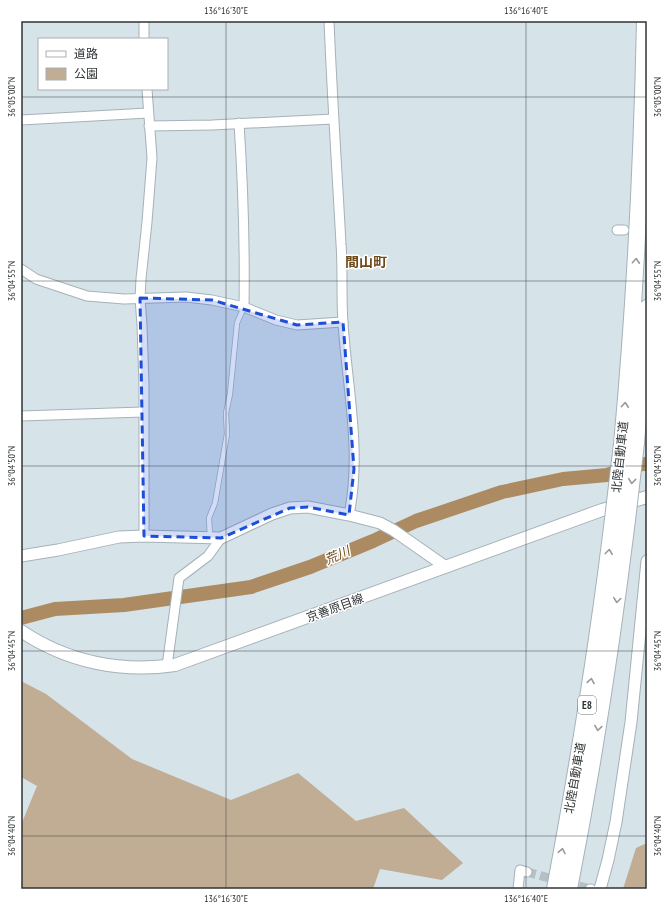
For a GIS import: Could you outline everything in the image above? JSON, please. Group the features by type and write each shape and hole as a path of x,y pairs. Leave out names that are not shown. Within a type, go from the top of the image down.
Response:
{"highway":[{"path":"634,21 639,140 638,219"},
{"name":"北陸自動車道","path":"629,444 628,377 638,219 645,21"},
{"name":"北陸自動車道","path":"569,889 586,801 608,668 620,520 647,308"},
{"name":"北陸自動車道","path":"555,889 586,714 605,587 620,520"}],"main road":[{"name":"京善原目線","path":"21,631 48,647 83,660 121,667 175,665 602,510 647,497"}],"street":[{"path":"144,21 144,38"},
{"path":"329,21 341,246 343,322 352,414 354,469 352,500 349,515"},
{"path":"144,536 144,385 140,279 147,222 152,158 147,90"},
{"path":"21,120 148,113"},
{"path":"149,126 334,119"},
{"path":"239,123 244,201 244,307"},
{"path":"21,269 36,279 87,296 124,299 186,297 212,300 244,307 276,320 297,324 343,322"},
{"path":"21,416 143,412"},
{"path":"21,556 120,537 144,536 216,538 272,514 290,508 308,507 380,523 393,530 446,567"},
{"path":"167,666 179,578 208,556 216,538"},
{"path":"600,889 616,822 631,722 647,561"},
{"path":"518,889 520,870 527,872"}],"lane":[{"path":"216,538 209,518 215,502 225,449 227,434 226,413 230,394 237,323 244,307"}],"highlighted area":[{"path":"140,298 212,300 297,325 343,322 354,469 349,515 308,507 290,508 221,538 144,536"}],"green space":[{"path":"21,681 46,694 132,759 231,800 298,773 356,821 404,808 463,863 442,880 380,869 373,889 21,889 21,825 37,786 21,777"},
{"path":"647,843 647,889 623,889 636,848"}],"waterway":[{"name":"荒川","path":"21,618 55,609 124,605 251,587 310,567 373,541 416,521 502,492 563,479 607,475 642,464 647,464"}],"tunnel":[{"path":"527,872 590,889"}],"district":[{"name":"間山町","path":"366,262"}]}
